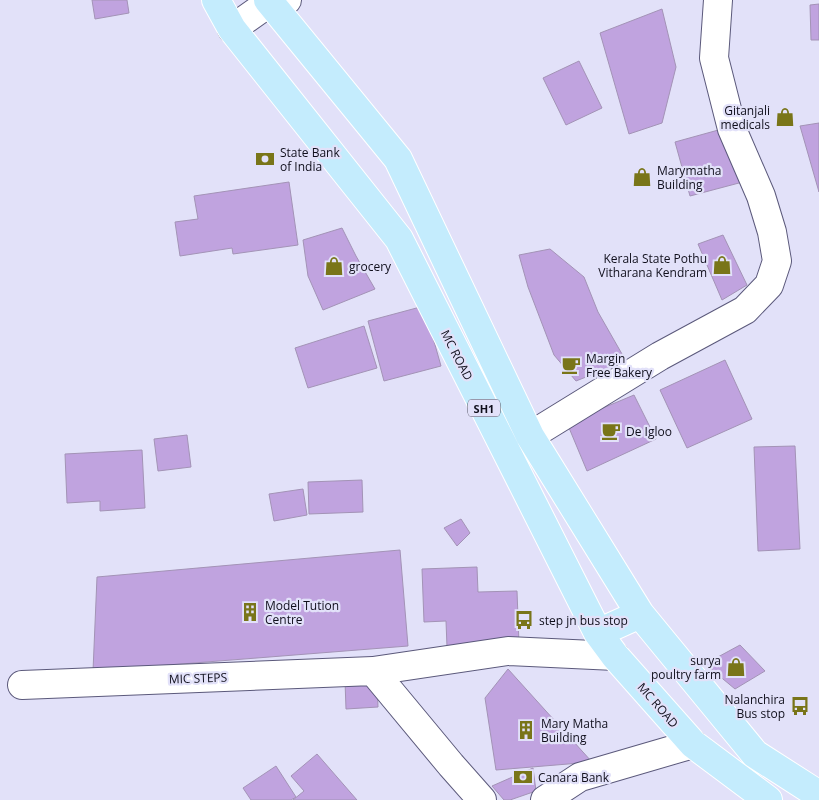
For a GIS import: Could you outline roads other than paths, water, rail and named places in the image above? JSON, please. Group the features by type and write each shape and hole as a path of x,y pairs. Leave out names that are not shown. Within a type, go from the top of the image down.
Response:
{"main road":[{"name":"MC ROAD","path":"216,0 232,29 399,238 598,633 615,656 693,744 768,800"},
{"name":"SH1","path":"275,1 398,159 530,436 640,614 755,754 819,796"},
{"path":"598,633 640,614"}],"street":[{"path":"530,436 660,356 745,310 769,285 777,261 772,232 761,196 732,128 714,58 718,0"},
{"path":"232,29 275,1"},
{"name":"MIC STEPS","path":"22,685 373,672 508,651 615,656"},
{"path":"373,672 482,800"},
{"path":"545,800 580,777 693,744"}],"place":[{"name":"Gitanjali medicals","path":"785,117"},
{"name":"State Bank of India","path":"265,159"},
{"name":"Marymatha Building","path":"642,177"},
{"name":"Kerala State Pothu Vitharana Kendram","path":"722,265"},
{"name":"grocery","path":"334,266"},
{"name":"Margin Free Bakery","path":"571,365"},
{"name":"De Igloo","path":"611,431"},
{"name":"Model Tution Centre","path":"250,612"},
{"name":"step jn bus stop","path":"524,620"},
{"name":"surya poultry farm","path":"736,667"},
{"name":"Nalanchira Bus stop","path":"800,706"},
{"name":"Mary Matha Building","path":"526,730"},
{"name":"Canara Bank","path":"523,777"}]}
